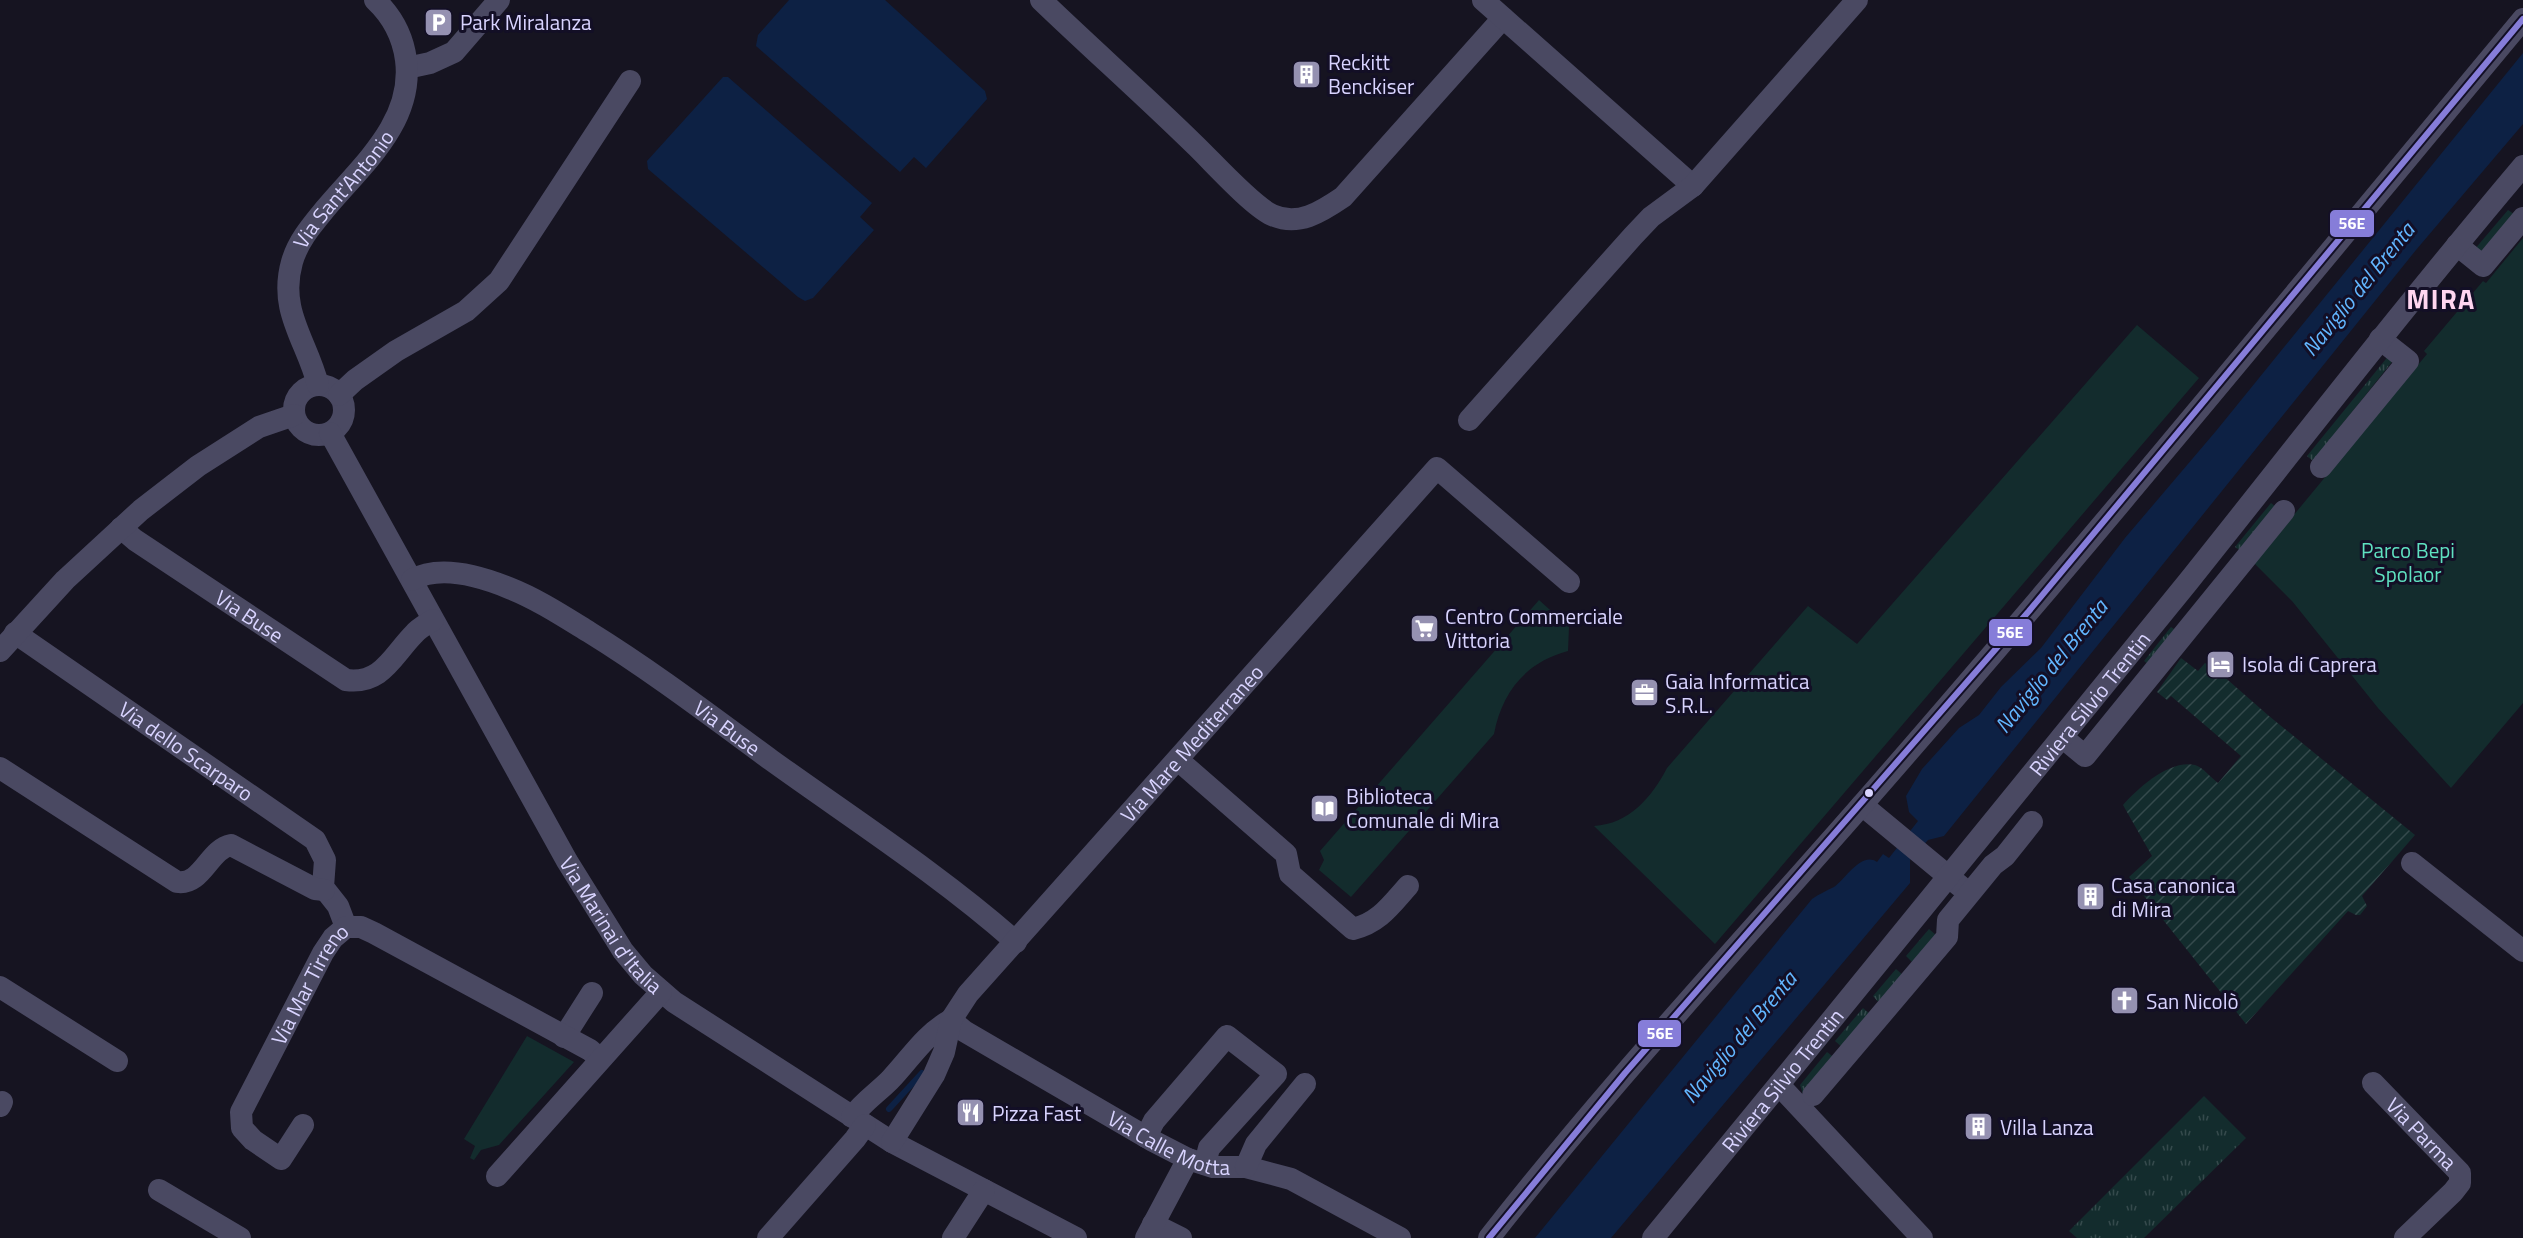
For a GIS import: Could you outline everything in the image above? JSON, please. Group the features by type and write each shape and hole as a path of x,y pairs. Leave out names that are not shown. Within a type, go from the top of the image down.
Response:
{"street":[{"name":"Via Sant'Antonio","path":"318,385 291,315 288,289 292,262 310,227 391,129 405,96 407,68 401,40 396,27 375,0"},
{"path":"407,68 430,63 454,52 499,0"},
{"path":"1041,0 1142,93 1247,195 1271,214 1295,220 1320,213 1342,197 1503,18"},
{"path":"1483,0 1693,186"},
{"path":"1469,420 1633,236 1652,217 1693,186 1857,0"},
{"path":"1489,1238 1557,1151 1862,805 2523,19"},
{"path":"339,395 355,380 396,351 466,311 499,281 630,81"},
{"name":"Riviera Silvio Trentin","path":"1653,1238 2189,580 2457,244 2521,173"},
{"path":"2457,244 2483,266 2523,218"},
{"path":"2321,467 2408,361 2380,339"},
{"path":"318,385 330,387 339,395 344,413 339,425 330,434 317,436 305,431 294,415 299,394 311,386 318,385"},
{"path":"0,651 65,580 122,528 198,466 259,428 294,415"},
{"name":"Via Marinai d'Italia","path":"330,434 605,926 623,951 660,992 892,1142 1076,1238"},
{"name":"Via Mare Mediterraneo","path":"892,1142 934,1075 944,1052 951,1020 968,994 1437,468 1569,582"},
{"path":"2062,737 2085,756 2211,598 2284,511"},
{"name":"Via Buse","path":"122,528 135,540 342,679 356,680 378,673 395,659 414,633 434,620"},
{"name":"Via Buse","path":"412,580 430,573 458,574 509,587 559,613 642,665 858,823 936,877 1016,942"},
{"path":"2189,580 2211,598"},
{"name":"Via dello Scarparo","path":"15,633 315,840 324,856 322,883 324,890"},
{"path":"1178,760 1286,854 1290,874 1353,928 1368,926 1408,886"},
{"path":"0,768 177,882 190,880 223,848 231,845 315,889 324,890 338,906 346,927"},
{"path":"1862,805 1969,893"},
{"path":"1813,1095 1947,937 1948,920 2032,822"},
{"path":"2412,863 2523,951"},
{"name":"Via Mar Tirreno","path":"303,1125 281,1159 253,1140 242,1128 241,1112 323,953 333,938 346,927 360,927 374,933 590,1050 599,1058"},
{"path":"0,987 117,1061"},
{"path":"496,1176 660,992"},
{"path":"564,1037 591,993"},
{"name":"Via Mare Mediterraneo","path":"768,1238 858,1121 860,1105 888,1082 926,1038 951,1020"},
{"name":"Via Calle Motta","path":"951,1020 964,1031 1146,1137 1197,1162 1213,1167 1246,1167 1291,1179 1400,1238"},
{"path":"1146,1137 1154,1121 1227,1036 1276,1074 1197,1162 1150,1231 1181,1238"},
{"name":"Via Parma","path":"2373,1083 2460,1173 2460,1183 2453,1192 2405,1238"},
{"path":"1246,1167 1256,1144 1305,1084"},
{"path":"1779,1085 1922,1238"},
{"path":"159,1190 240,1238"},
{"path":"953,1238 984,1190"}],"green space":[{"path":"2508,210 2514,214 2479,254 2474,250"},
{"name":"Parco Bepi Spolaor","path":"2523,238 2523,703 2451,788 2378,708 2292,601 2254,563 2427,354 2424,351 2483,281 2486,283"},
{"path":"2137,325 2199,378 1715,944 1594,826 1618,820 1647,799 1667,768 1808,606 1857,644"},
{"path":"2390,354 2395,358 2313,461 2307,456"},
{"path":"2271,503 2276,507 2241,551 2235,547"},
{"path":"1539,600 1569,627 1568,651 1540,663 1518,681 1503,705 1494,734 1351,897 1319,870 1324,860 1320,851"},
{"path":"2171,627 2177,631 2149,665 2144,661"},
{"path":"2181,658 2198,671 2205,663 2213,667 2269,716 2415,835 2362,896 2367,906 2360,915 2348,911 2246,1024 2129,877 2152,856 2123,805 2155,776 2175,766 2185,764 2198,766 2218,783 2241,756 2171,696 2167,700 2157,692"},
{"path":"1929,929 1937,936 1913,963 1906,956"},
{"path":"1896,969 1904,976 1880,1004 1873,996"},
{"path":"1863,1008 1871,1015 1843,1048 1835,1041"},
{"path":"527,1036 574,1062 499,1145 481,1150 474,1160 470,1158 475,1146 464,1139"},
{"path":"1827,1052 1836,1059 1804,1097 1800,1085"},
{"path":"2204,1096 2246,1138 2144,1238 2077,1238 2069,1231"}],"water":[{"path":"789,0 885,0 985,91 987,99 926,168 914,157 900,172 756,46 758,35"},
{"name":"Naviglio del Brenta","path":"2523,53 2523,124 2416,250 1944,836 1928,840 1910,860 1910,883 1611,1238 1535,1238 1812,899 1834,887 1859,863 1865,860 1877,862 1883,854 1889,858 1918,821 1909,812 1906,796 1922,769 1959,728 1979,715 2001,687 2041,648 2125,538 2216,431"},
{"path":"723,77 728,77 872,203 860,217 874,230 813,298 805,301 798,297 648,169 647,161"}],"waterway":[{"path":"889,1109 922,1073"}],"transit line":[{"name":"56E","path":"1489,1238 1625,1073 2029,611 2523,19"}],"place":[{"name":"Park Miralanza","path":"439,22"},
{"name":"Reckitt Benckiser","path":"1307,74"},
{"name":"Centro Commerciale Vittoria","path":"1424,628"},
{"name":"Isola di Caprera","path":"2221,664"},
{"name":"Gaia Informatica S.R.L.","path":"1644,693"},
{"name":"Biblioteca Comunale di Mira","path":"1325,808"},
{"name":"Casa canonica di Mira","path":"2090,897"},
{"name":"San Nicolò","path":"2125,1001"},
{"name":"Pizza Fast","path":"971,1113"},
{"name":"Villa Lanza","path":"1979,1127"}],"district":[{"name":"MIRA","path":"2441,298"}]}
